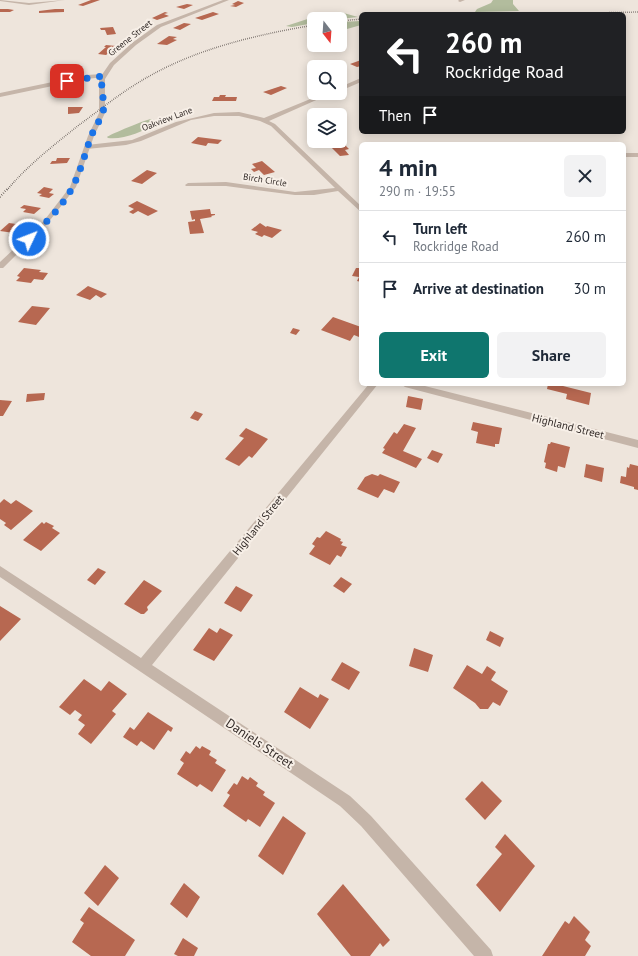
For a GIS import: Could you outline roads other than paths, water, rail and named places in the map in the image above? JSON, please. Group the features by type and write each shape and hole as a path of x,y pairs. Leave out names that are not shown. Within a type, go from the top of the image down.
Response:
{"street":[{"path":"0,0 29,4 63,0"},
{"name":"Greene Street","path":"103,76 117,59 152,31 171,20 227,0"},
{"path":"0,95 86,77 103,76 101,90 103,110 87,147 77,178 54,213 0,266"},
{"path":"347,86 359,81"},
{"path":"265,120 312,100"},
{"name":"Oakview Lane","path":"87,147 138,140 177,123 201,116 226,114 253,117 265,120 274,125 359,208"},
{"path":"626,155 638,155"},
{"name":"Birch Circle","path":"188,185 210,182 267,191 301,194 340,189"},
{"name":"Highland Street","path":"143,666 372,386"},
{"name":"Highland Street","path":"412,386 638,444"},
{"name":"Daniels Street","path":"0,571 345,801 366,821 484,956"}],"railway":[{"path":"626,12 638,12"},
{"path":"347,20 359,19"},
{"path":"7,190 32,164 60,140 112,100 146,78 186,58 228,44 271,33 307,26"},
{"path":"0,197 7,189"}]}
